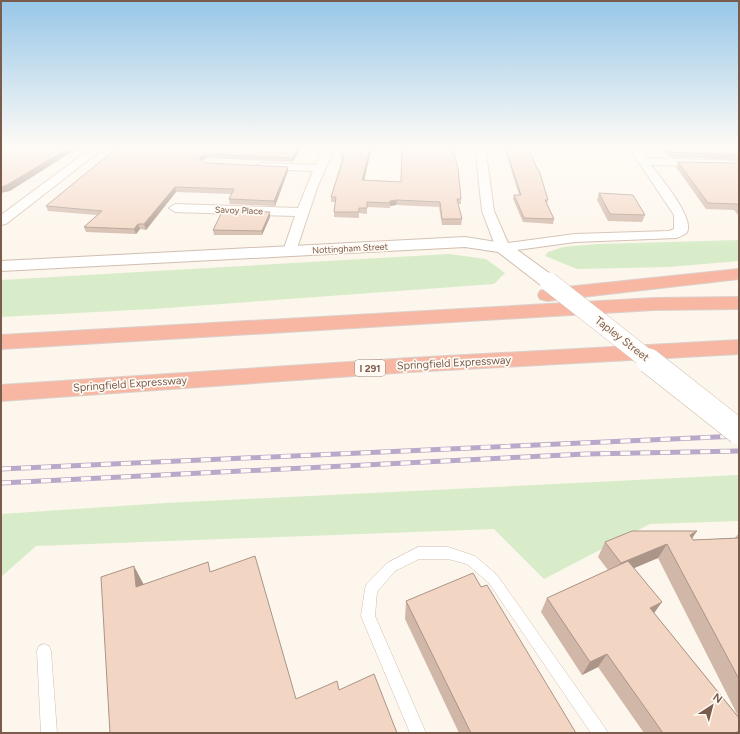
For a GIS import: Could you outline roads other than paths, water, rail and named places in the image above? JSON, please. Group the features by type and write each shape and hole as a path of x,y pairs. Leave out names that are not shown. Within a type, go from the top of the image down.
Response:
{"highway":[{"path":"379,319 584,290 739,274"},
{"path":"1,342 654,304 739,303"},
{"name":"Springfield Expressway","path":"1,393 511,360 739,347"},
{"path":"511,360 739,363"}],"street":[{"path":"1,221 55,180"},
{"path":"290,251 315,180"},
{"path":"484,180 488,211 503,248"},
{"name":"Nottingham Street","path":"1,266 465,242 503,248 575,238 671,235 681,231 680,215 657,180"},
{"name":"Savoy Place","path":"174,208 303,212"},
{"name":"Tapley Street","path":"503,248 549,282 739,432"}],"lane":[{"path":"418,733 368,616 371,589 391,567 418,553 448,553 471,560 493,579 600,733"},
{"path":"44,651 49,733"}],"railway":[{"path":"1,469 739,436"},
{"path":"1,483 586,454 739,451"}]}
